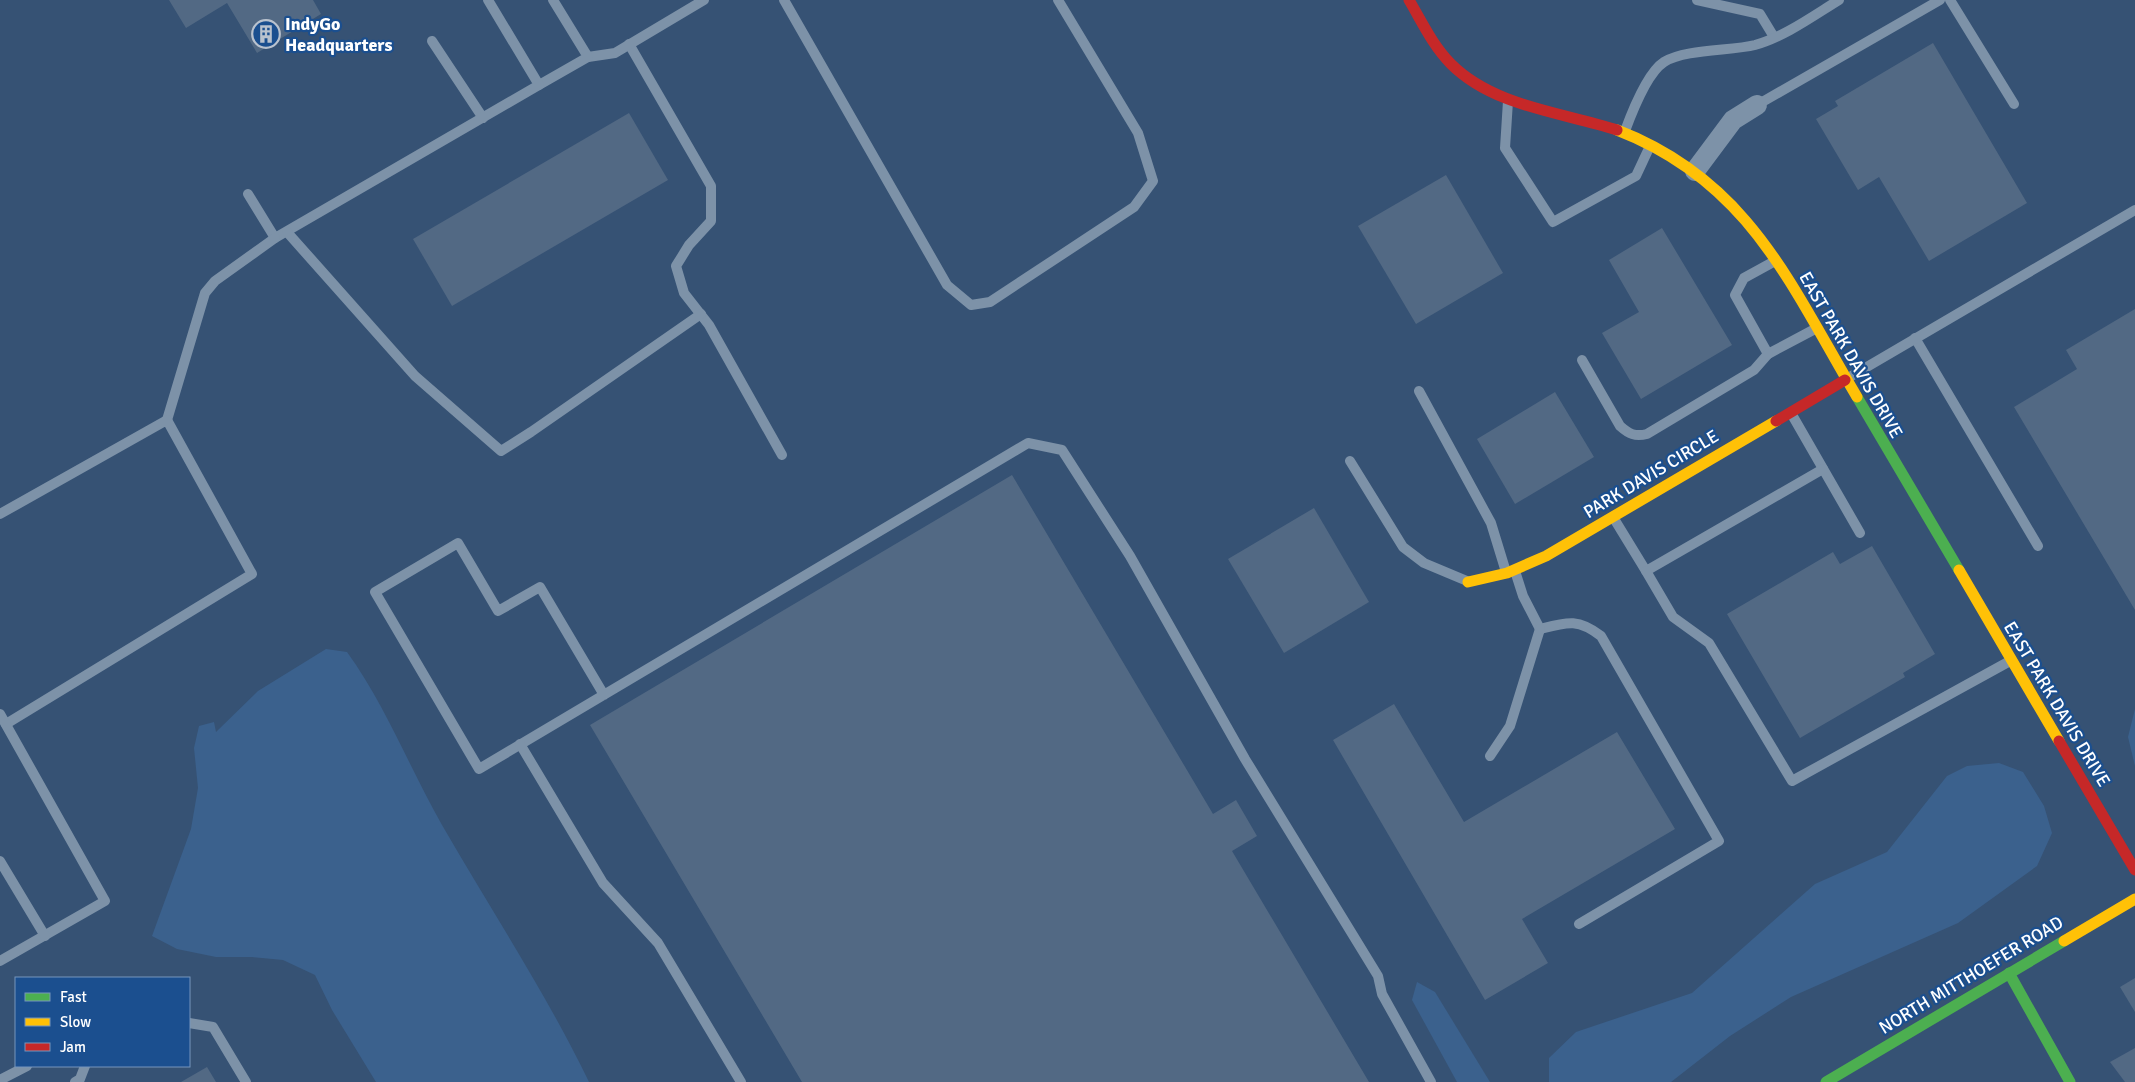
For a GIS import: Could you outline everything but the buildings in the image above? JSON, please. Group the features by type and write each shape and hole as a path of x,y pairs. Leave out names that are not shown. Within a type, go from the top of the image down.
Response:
{"street":[{"name":"EAST PARK DAVIS DRIVE","path":"1409,0 1431,38 1458,70 1480,86 1508,100 1624,132 1651,144 1695,171 1745,218 1776,260 2135,870"},
{"path":"1695,171 1733,120 1757,105"},
{"name":"PARK DAVIS CIRCLE","path":"1468,582 1511,572 1546,556 1845,380"},
{"name":"NORTH MITTHOEFER ROAD","path":"1826,1082 2135,899"},
{"path":"2009,973 2070,1082"}],"lane":[{"path":"488,0 539,85"},
{"path":"553,0 588,57"},
{"path":"0,514 166,420 205,293 215,281 275,238 539,85 588,57 615,53 704,0"},
{"path":"784,0 948,285 971,306 990,302 1134,206 1154,180 1138,133 1058,0"},
{"path":"1697,0 1760,14 1774,37"},
{"path":"1757,105 1940,0"},
{"path":"1950,0 2014,104"},
{"path":"1624,132 1651,76 1664,62 1693,53 1754,45 1774,37 1835,1"},
{"path":"432,41 483,118"},
{"path":"629,44 711,186 711,221 689,245 676,266 684,293 709,325 782,455"},
{"path":"1508,100 1505,148 1553,222 1636,176 1651,144"},
{"path":"248,194 275,238"},
{"path":"1845,380 2135,210"},
{"path":"286,232 415,376 501,451 701,314"},
{"path":"1768,354 1735,295 1744,278 1776,260"},
{"path":"1582,360 1620,426 1628,433 1638,436 1647,434 1754,370 1768,354 1815,328"},
{"path":"1915,338 2038,546"},
{"path":"1419,391 1491,523 1511,572 1540,629 1510,726 1490,756"},
{"path":"1790,412 1860,533"},
{"path":"6,724 252,574 166,420"},
{"path":"604,695 540,586 498,611 458,543 374,592 479,769 520,744 604,695 1028,443 1062,450 1130,556 1245,759 1378,976 1382,994 1431,1082"},
{"path":"1350,461 1403,547 1424,563 1468,582"},
{"path":"1646,571 1823,469"},
{"path":"1613,516 1673,617 1709,643 1792,781 2011,661"},
{"path":"1540,629 1570,622 1588,626 1601,636 1719,841 1579,924"},
{"path":"0,714 105,901 0,962"},
{"path":"520,744 603,882 658,943 741,1082"},
{"path":"0,861 45,936"},
{"path":"190,1023 213,1027 246,1082"},
{"path":"0,1080 25,1067"},
{"path":"75,1082 80,1079 84,1067"}],"water":[{"path":"326,649 347,652 374,694 442,825 537,984 589,1082 376,1082 332,1010 315,975 283,960 252,957 216,957 177,949 152,936 191,829 198,788 194,748 199,726 214,722 216,732 258,691"},
{"path":"2135,709 2135,766 2128,737"},
{"path":"1999,763 2023,772 2044,806 2052,833 2037,866 1958,923 1791,997 1730,1036 1671,1082 1549,1082 1549,1058 1576,1032 1692,993 1815,884 1887,852 1947,776 1967,766"},
{"path":"1417,982 1435,992 1490,1082 1457,1082 1412,1000"}],"traffic: fast":[{"path":"1857,397 1959,570"},
{"path":"1826,1082 2064,941"},
{"path":"2009,973 2070,1082"}],"traffic: slow":[{"path":"1617,130 1662,151 1701,177 1733,207 1761,240 1786,276 1857,397"},
{"path":"1468,582 1507,573 1546,556 1776,421"},
{"path":"1959,570 2059,741"},
{"path":"2064,941 2135,899"}],"traffic: jam":[{"path":"1409,0 1428,34 1451,64 1487,90 1530,106 1617,130"},
{"path":"1776,421 1845,380"},
{"path":"2059,741 2135,870"}],"place":[{"name":"IndyGo Headquarters","path":"266,34"}]}
